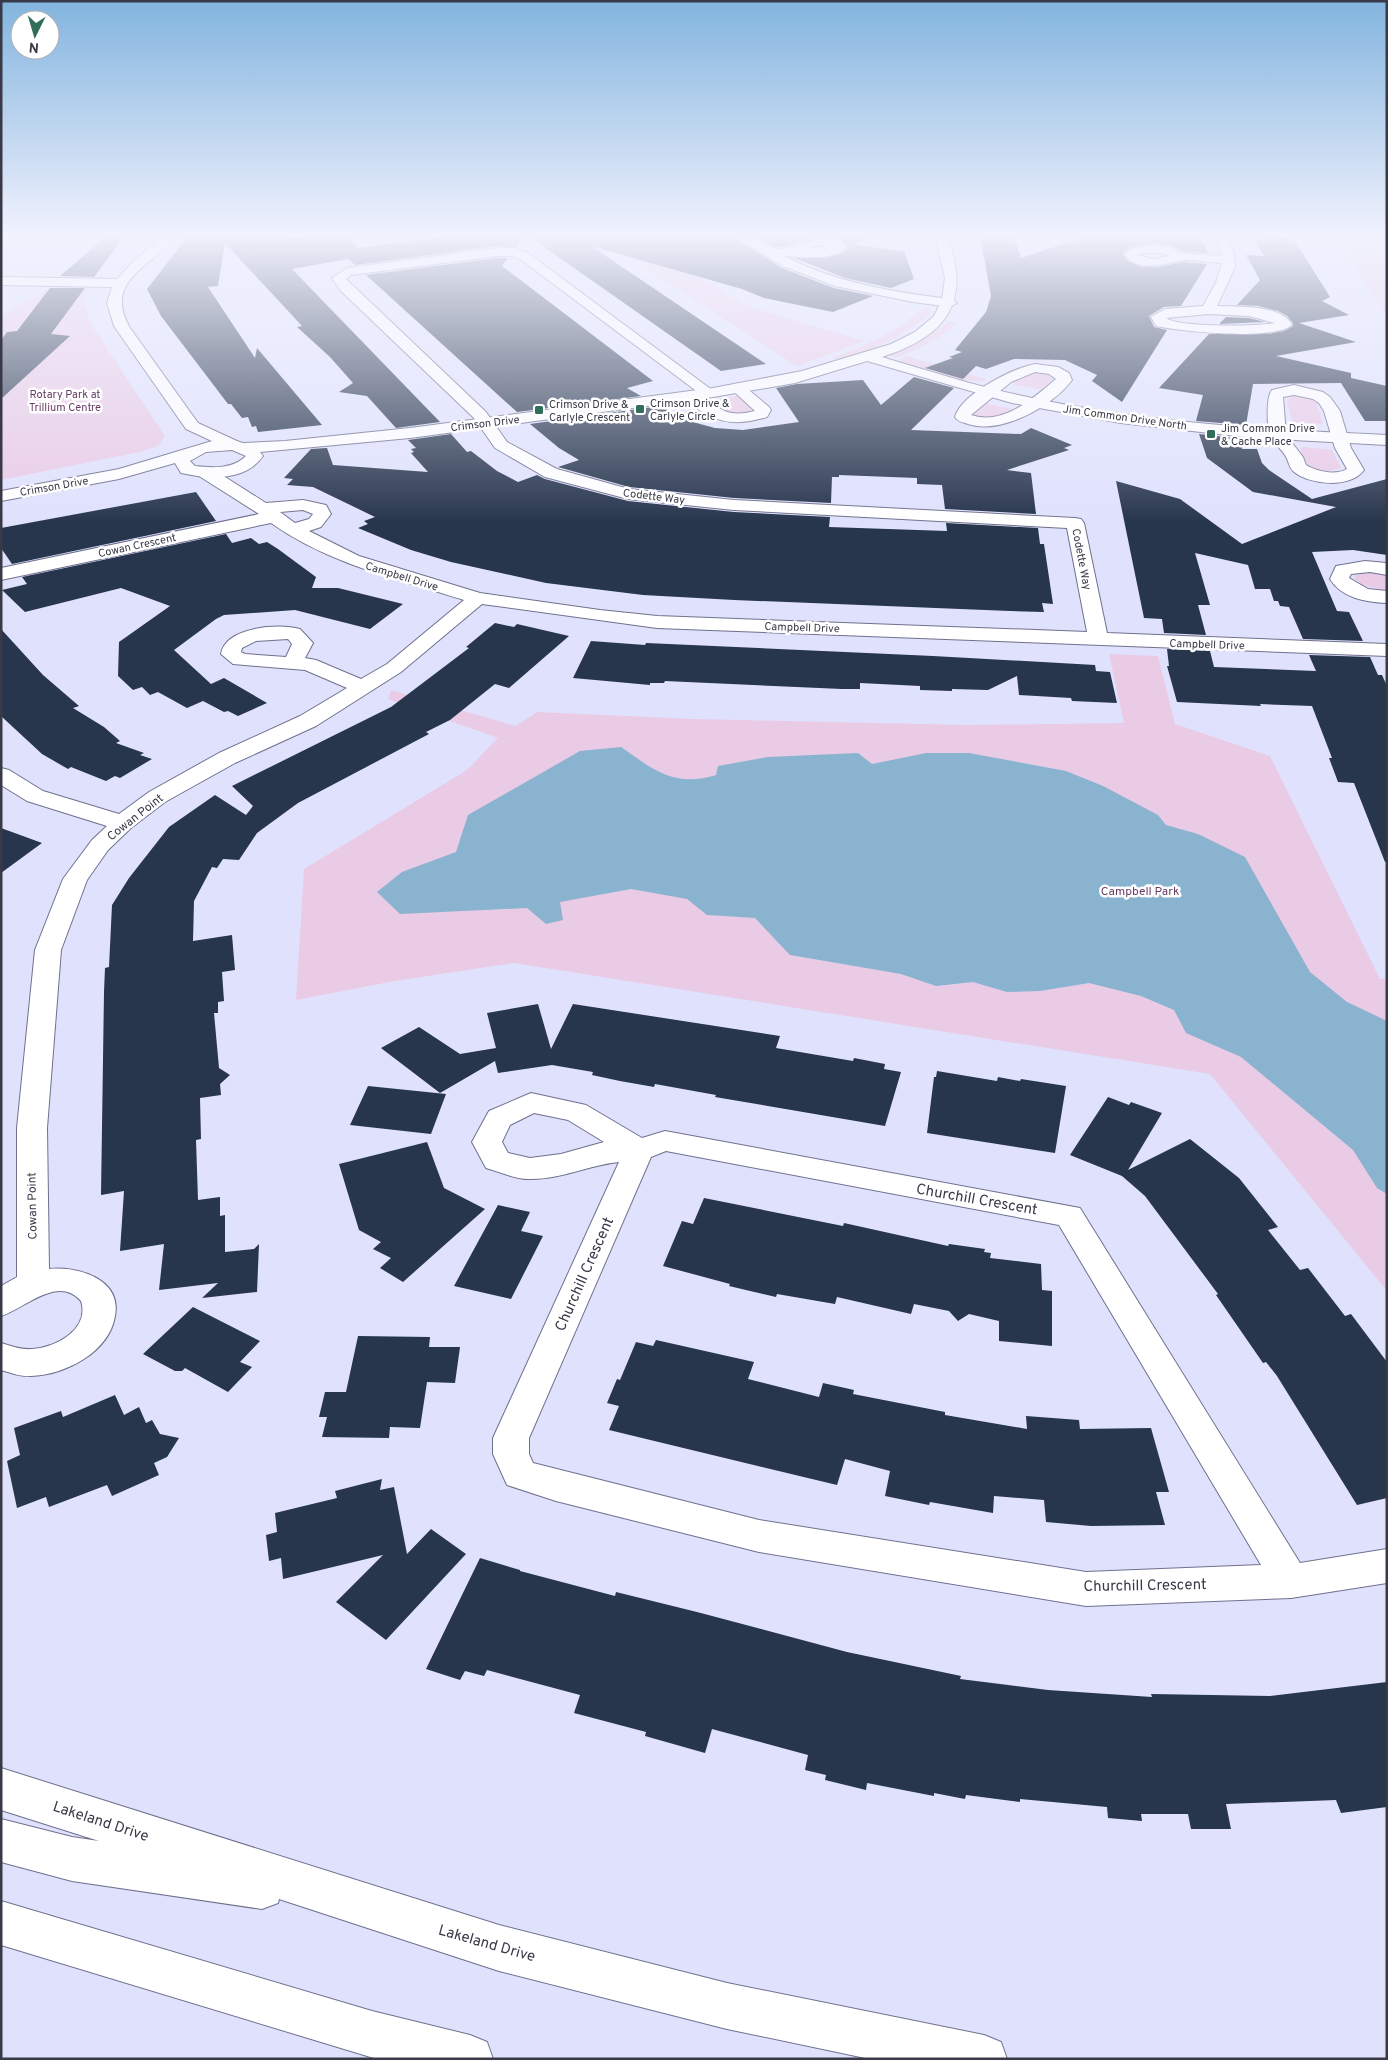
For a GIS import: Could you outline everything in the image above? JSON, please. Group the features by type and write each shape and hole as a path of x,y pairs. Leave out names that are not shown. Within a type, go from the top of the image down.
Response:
{"street":[{"path":"124,331 192,426 242,456 245,479 244,495"},
{"name":"Codette Way","path":"390,331 486,424 501,445 551,473 618,491 734,506 940,514 1075,523 1098,639"},
{"name":"Codette Way","path":"625,331 708,393"},
{"name":"Crimson Drive","path":"1,496 107,476 167,461 209,446 242,456 310,444 486,424 738,388 797,377 868,357 901,344 925,331"},
{"name":"Jim Common Drive North","path":"868,357 940,380 1034,403 1178,425 1278,435 1387,440"},
{"path":"1025,369 1053,370 1064,376 1064,380 1034,403 1004,422 973,422 963,417 964,413 986,392 1025,369"},
{"path":"689,396 720,418 744,420 761,414 763,410 738,388"},
{"path":"1294,390 1318,395 1325,400 1332,411 1343,448 1356,470 1347,476 1309,474 1298,467 1295,457 1278,435 1275,397 1278,393 1294,390"},
{"path":"192,426 193,438 188,452 181,460 183,465 199,471"},
{"name":"Crimson Drive","path":"107,476 199,471 223,472 242,456"},
{"name":"Campbell Drive","path":"199,471 244,495 266,513 293,530 352,560 478,598 600,616 657,622 1387,650"},
{"name":"Codette Way","path":"813,509 849,496 866,494"},
{"name":"Codette Way","path":"892,495 910,500 940,514"},
{"name":"Cowan Crescent","path":"1,574 303,505 320,509 322,514 315,523 293,530"},
{"path":"1387,569 1373,566 1351,567 1340,574 1339,579 1342,584 1359,593 1387,597"},
{"name":"Cowan Point","path":"33,1284 32,1128 48,950 75,879 100,845 123,823 157,797 227,758 308,721 394,668 478,598"},
{"path":"294,662 308,664 362,687"},
{"path":"1,775 35,796 123,823"},
{"name":"Churchill Crescent","path":"1292,1581 1069,1216 665,1141 639,1150 511,1438 511,1454 520,1474 556,1486 759,1536 1086,1589 1292,1581 1387,1566"},
{"path":"1,1304 33,1284 50,1280 67,1280 82,1284 93,1292 99,1303 100,1315 95,1328 84,1341 69,1352 51,1359 32,1363 14,1361 1,1356"},
{"name":"Lakeland Drive","path":"1,1788 499,1948 727,2006 984,2059"},
{"path":"1,1840 72,1859 340,1898"},
{"path":"1,1922 372,2034 470,2059"}],"green space":[{"name":"Rotary Park at Trillium Centre","path":"1,331 95,331 165,436 158,446 139,452 1,480"},
{"path":"743,331 831,331 865,341 797,366"},
{"path":"906,331 868,351 840,359 831,358 854,350 891,332"},
{"path":"935,331 948,331 936,339 895,358 889,355 889,352 920,342"},
{"path":"906,356 985,379 986,381 961,380 897,362"},
{"path":"1033,371 1047,372 1055,378 1040,389 1015,385 1013,383"},
{"path":"737,396 751,408 750,411 738,414 728,413 709,400"},
{"path":"1292,396 1316,400 1323,424 1292,422 1287,400"},
{"path":"984,403 1012,409 993,417 983,418 972,415"},
{"path":"1304,447 1332,450 1341,468 1325,472 1309,467 1300,449"},
{"path":"1367,572 1387,576 1387,591 1363,585 1355,579 1355,575"},
{"name":"Campbell Park","path":"1109,654 1158,656 1175,724 1270,756 1380,979 1387,979 1387,1291 1210,1074 514,963 395,981 296,1000 304,869 467,770 498,738 388,699 391,690 516,726 537,712 693,719 968,725 1124,723"}],"water":[{"path":"621,747 654,769 676,778 688,779 716,775 718,766 768,757 858,753 872,764 926,753 969,753 1066,771 1103,786 1158,815 1166,825 1198,834 1245,857 1310,972 1347,1002 1387,1021 1387,1194 1377,1188 1353,1150 1241,1057 1186,1033 1174,1010 1141,996 1089,983 1040,991 1007,992 973,982 936,986 901,974 790,955 755,918 707,915 687,899 631,889 560,902 563,920 546,924 527,908 400,914 377,892 402,872 456,852 468,815 580,751"}],"building":[{"path":"53,331 51,334 70,336 1,399 1,340 7,332"},
{"path":"173,331 237,331 255,358 257,348 322,425 258,432 256,426 252,427 248,417 242,418 231,404 228,404"},
{"path":"302,331 352,331 440,422 396,428 367,396 339,392 353,383 330,357"},
{"path":"428,331 588,331 653,381 627,388 641,396 517,412"},
{"path":"664,331 717,331 766,364 721,371"},
{"path":"970,331 1166,331 1122,402 1092,381 1097,375 1065,360 1014,359 986,369 976,366 963,379 925,368 953,358 949,357 962,352 955,350"},
{"path":"1283,331 1323,331 1356,342 1276,356 1351,373 1351,378 1387,386 1387,421 1365,421 1341,383 1253,384 1246,425 1196,421 1203,395 1159,388 1209,334 1269,334"},
{"path":"914,377 954,388 911,430 1021,434 1031,428 1072,445 1064,448 1069,450 1007,470 1031,473 1036,514 945,509 942,485 917,484 917,478 839,475 839,477 832,477 831,503 734,498 629,487 558,467 579,460 559,448 530,424 660,406 689,421 715,428 743,430 799,422 776,388 797,384 863,380 881,405"},
{"path":"451,434 467,452 471,451 497,471 518,482 537,475 545,479 628,501 734,512 830,517 829,527 947,531 946,523 1038,528 1040,544 1044,544 1053,604 1042,603 1044,612 734,600 643,595 546,583 451,562 411,550 358,528 368,524 364,521 375,517 313,487 287,485 293,479 284,478 311,449 327,448 333,465 428,472 411,453 414,452 411,449 416,448 408,440"},
{"path":"1199,434 1243,439 1242,449 1257,449 1262,463 1269,470 1312,499 1387,479 1387,555 1353,550 1312,552 1337,611 1349,612 1363,641 1303,639 1289,607 1280,606 1278,601 1274,601 1270,589 1255,589 1248,565 1195,553 1210,605 1198,605 1206,635 1164,633 1162,619 1144,618 1116,481 1180,499 1242,544 1336,507 1253,492 1207,458"},
{"path":"196,492 216,521 12,564 1,548 1,528"},
{"path":"226,534 232,543 251,538 259,544 267,542 316,577 312,588 338,588 403,604 370,629 295,610 224,615 216,619 174,650 211,684 224,678 267,703 238,716 228,711 224,712 203,701 187,708 158,692 150,695 142,687 133,690 118,676 119,642 170,606 121,588 25,612 2,590 27,584 22,577"},
{"path":"495,623 514,627 517,624 569,636 509,688 495,684 450,720 426,732 429,734 298,803 257,833 239,860 223,859 217,868 212,867 194,901 193,941 232,935 235,970 222,972 224,1001 218,1002 218,1013 214,1013 219,1068 230,1075 220,1084 221,1095 200,1098 201,1139 196,1140 198,1200 220,1197 220,1216 225,1215 225,1252 254,1249 259,1244 257,1292 202,1298 218,1283 159,1290 164,1244 120,1251 124,1191 101,1195 104,992 105,968 109,967 112,905 129,878 169,827 215,795 246,815 253,806 232,786 391,707 469,648 466,647"},
{"path":"1,629 43,675 79,706 73,708 104,727 120,741 116,743 144,753 140,755 152,759 120,778 115,776 106,781 71,767 68,769 42,754 1,716"},
{"path":"591,641 1095,665 1096,671 1110,672 1117,703 1072,701 1071,698 1019,695 1017,676 988,690 952,689 952,691 920,690 920,686 860,683 860,689 842,689 665,681 664,683 650,683 650,685 573,678"},
{"path":"1167,649 1210,651 1214,667 1316,671 1309,655 1370,657 1378,675 1382,675 1387,686 1387,862 1385,862 1354,783 1338,782 1329,758 1332,758 1312,706 1260,704 1261,706 1177,702 1167,666 1169,666"},
{"path":"1,828 42,843 1,873"},
{"path":"538,1004 551,1049 573,1004 780,1036 776,1048 853,1061 854,1058 885,1064 884,1069 901,1072 885,1126 715,1097 716,1095 655,1084 654,1087 620,1081 592,1075 593,1072 552,1065 498,1073 495,1061 440,1093 381,1048 419,1027 460,1054 496,1048 487,1013"},
{"path":"937,1071 997,1081 998,1077 1066,1086 1055,1153 927,1133 934,1077 936,1077"},
{"path":"368,1086 446,1094 431,1134 350,1125"},
{"path":"1108,1097 1129,1105 1131,1102 1162,1113 1128,1170 1190,1139 1239,1178 1278,1227 1268,1230 1300,1270 1308,1268 1345,1316 1351,1314 1387,1362 1387,1498 1357,1505 1277,1376 1266,1362 1263,1363 1216,1295 1218,1294 1145,1196 1122,1176 1070,1155"},
{"path":"427,1142 444,1188 485,1209 403,1282 380,1268 391,1258 373,1249 381,1242 359,1230 339,1164"},
{"path":"704,1198 843,1226 844,1223 948,1246 949,1244 985,1249 984,1252 991,1253 990,1258 1041,1264 1042,1290 1052,1291 1052,1346 999,1341 999,1321 969,1314 958,1321 949,1311 914,1304 911,1314 837,1297 835,1304 777,1294 776,1297 729,1286 730,1284 663,1266 682,1221 693,1224"},
{"path":"498,1205 530,1212 521,1231 543,1236 511,1299 454,1286"},
{"path":"193,1307 260,1341 240,1362 252,1367 228,1392 185,1368 182,1371 175,1371 143,1354"},
{"path":"358,1336 430,1337 429,1347 460,1347 455,1383 427,1382 420,1428 390,1427 389,1438 322,1437 327,1417 319,1417 325,1392 346,1392"},
{"path":"656,1340 754,1362 748,1379 819,1397 823,1383 854,1390 853,1394 945,1412 945,1415 1027,1429 1026,1416 1079,1420 1080,1429 1151,1428 1169,1492 1156,1492 1165,1525 1091,1526 1046,1522 1044,1500 994,1496 993,1513 930,1502 929,1505 885,1496 890,1471 845,1459 837,1485 609,1430 619,1406 607,1403 617,1379 620,1380 636,1342 653,1346"},
{"path":"115,1395 124,1415 139,1407 146,1423 152,1420 160,1434 179,1438 167,1457 154,1463 159,1475 112,1496 107,1485 49,1507 46,1497 17,1508 7,1461 20,1455 14,1428 61,1411 63,1417"},
{"path":"382,1479 380,1490 394,1487 407,1554 431,1529 466,1554 386,1640 336,1602 383,1555 283,1579 281,1558 269,1561 266,1535 277,1532 275,1513 337,1498 335,1491"},
{"path":"480,1558 520,1571 615,1596 616,1592 847,1652 961,1676 960,1679 1048,1690 1152,1697 1151,1694 1270,1696 1387,1682 1387,1807 1341,1813 1336,1800 1226,1804 1231,1829 1191,1829 1188,1814 1141,1814 1142,1821 1108,1818 1107,1807 1020,1799 1020,1802 966,1795 965,1799 934,1793 934,1796 867,1783 866,1790 825,1780 826,1775 805,1770 808,1755 712,1729 705,1753 645,1736 646,1732 574,1713 580,1695 487,1670 484,1676 465,1671 460,1680 426,1669"}],"place":[{"name":"Crimson Drive & Carlyle Circle","path":"640,409"},
{"name":"Crimson Drive & Carlyle Crescent","path":"539,410"},
{"name":"Jim Common Drive & Cache Place","path":"1211,434"}]}
